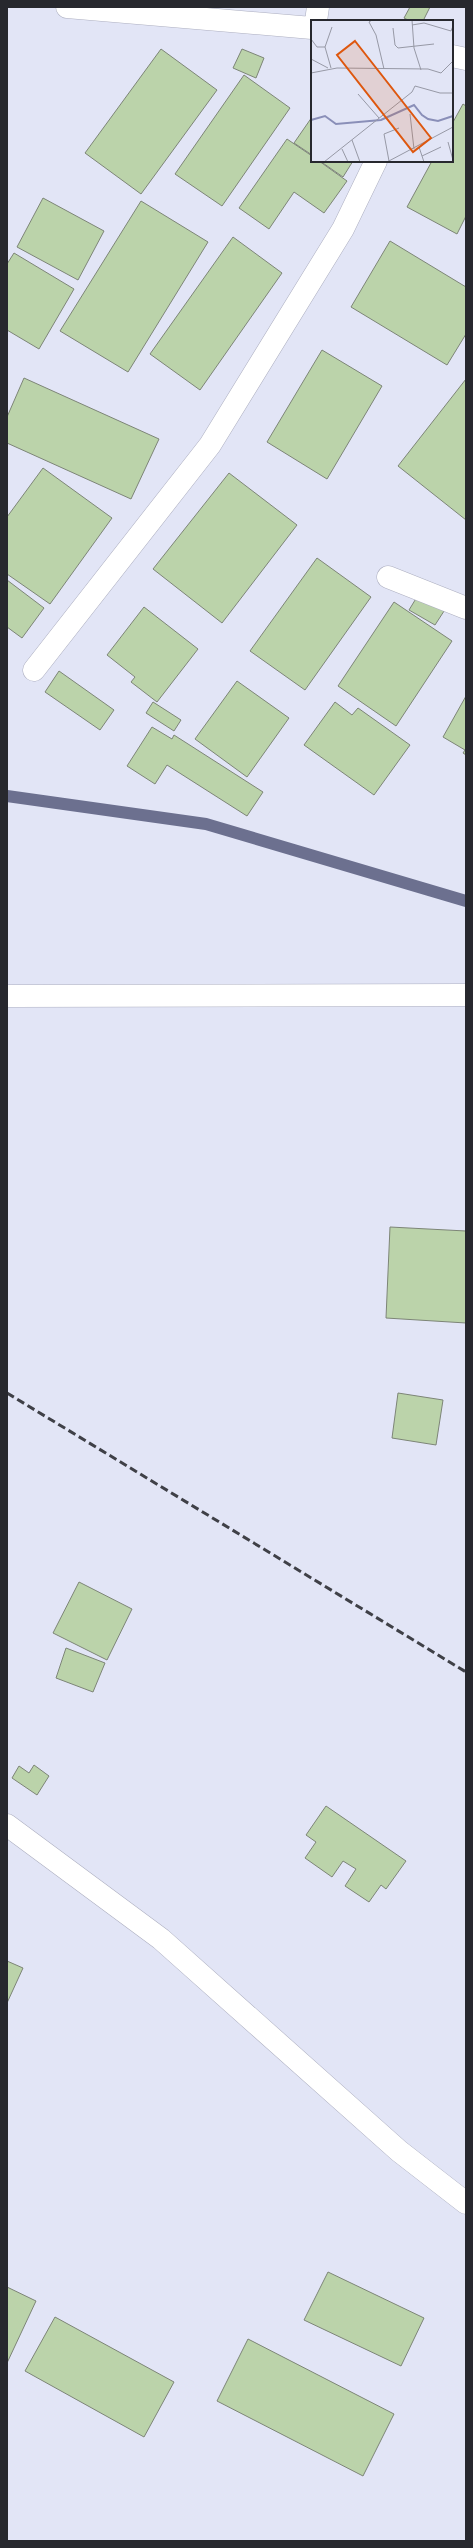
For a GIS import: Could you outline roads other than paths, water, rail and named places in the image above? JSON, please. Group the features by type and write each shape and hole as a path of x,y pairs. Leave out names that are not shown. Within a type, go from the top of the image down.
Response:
{"street":[{"path":"67,7 311,28"},
{"path":"316,20 318,7"},
{"path":"453,56 466,59"},
{"path":"34,670 210,445 343,229 376,162"},
{"path":"388,576 466,608"},
{"path":"7,996 466,996"},
{"path":"7,1825 161,1939 399,2151 466,2203"}],"waterway":[{"path":"7,796 206,824 466,901"}],"railway":[{"path":"7,1393 466,1672"}]}
